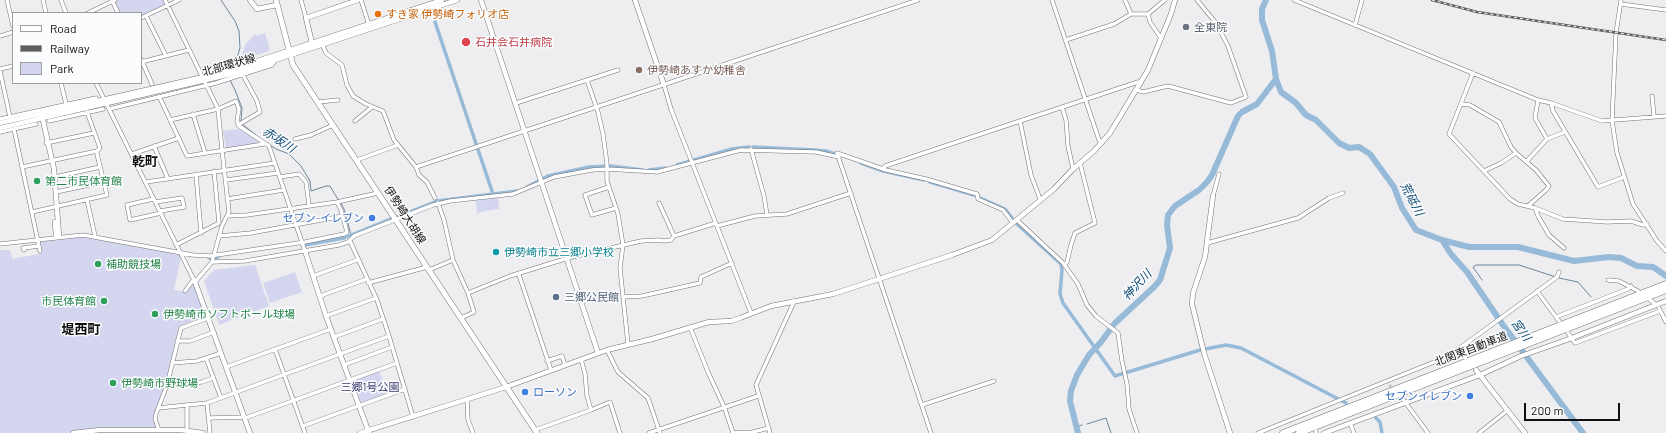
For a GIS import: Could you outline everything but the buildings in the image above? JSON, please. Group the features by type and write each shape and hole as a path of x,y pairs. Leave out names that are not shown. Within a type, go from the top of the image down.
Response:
{"highway":[{"name":"北関東自動車道","path":"1650,296 1666,284"},
{"name":"北関東自動車道","path":"1299,433 1525,342 1666,290"},
{"name":"北関東自動車道","path":"1284,433 1510,348"}],"main road":[{"name":"伊勢崎大胡線","path":"276,2 293,65 536,432"}],"street":[{"path":"7,0 12,22"},
{"path":"43,0 46,12"},
{"path":"61,0 66,12"},
{"path":"92,12 113,0 118,12"},
{"path":"165,0 218,108 229,209 222,226 212,262 185,291"},
{"path":"142,18 179,0"},
{"path":"250,0 256,9 276,2"},
{"path":"301,0 312,43"},
{"path":"306,18 360,0 369,25"},
{"name":"北部環状線","path":"53,113 107,104 204,81 275,61 312,43 442,0"},
{"name":"北部環状線","path":"204,81 242,67 322,44 457,0"},
{"path":"481,0 598,352"},
{"path":"635,0 671,109 732,263 750,313"},
{"path":"416,167 918,0"},
{"path":"1052,0 1099,140 1102,143"},
{"path":"1125,0 1131,14"},
{"path":"1066,40 1114,24 1131,14 1148,14 1164,0"},
{"path":"360,433 369,432 506,387 598,352 652,339 709,322 731,321 771,306 822,297 880,279 982,244 995,238 1040,199 1054,189 1073,169 1102,143 1110,133 1148,70 1171,14 1175,0"},
{"path":"1137,90 1143,92 1168,86 1231,103 1246,97 1228,46 1216,23 1197,0"},
{"path":"1294,0 1538,100 1551,103 1602,121 1666,116"},
{"path":"1355,25 1362,0"},
{"path":"1666,10 1621,2 1616,33 1612,121 1617,153 1633,204 1666,251"},
{"path":"1148,14 1150,22 1161,38"},
{"path":"146,16 166,56"},
{"path":"0,36 12,32"},
{"path":"322,44 326,52 342,65 351,94 372,107 383,111 392,135 416,167 419,175 428,183 435,198"},
{"path":"142,61 189,50"},
{"path":"107,104 159,96 204,81 243,75 272,65 275,61"},
{"path":"142,63 152,84"},
{"path":"11,116 0,70 12,66"},
{"path":"516,104 618,70"},
{"path":"1473,73 1449,134 1513,202 1535,208 1563,219 1607,222 1631,221 1643,225 1647,224"},
{"path":"238,125 260,112 257,101 243,75"},
{"path":"587,80 603,134 609,187 618,214 623,245 620,268 628,344"},
{"path":"883,169 885,166 1085,99 1138,82 1141,83"},
{"path":"61,84 68,104"},
{"path":"97,84 176,245 195,280 250,433"},
{"path":"159,96 187,156 264,144"},
{"path":"1652,96 1654,116"},
{"path":"0,119 96,98"},
{"path":"318,102 338,100"},
{"path":"1538,100 1535,118 1547,139"},
{"path":"170,120 218,108 236,101 239,109 237,120 238,125 269,146 326,316 369,432"},
{"path":"1551,103 1553,111 1598,187 1624,176"},
{"path":"68,104 76,106"},
{"name":"北部環状線","path":"0,128 27,122 76,106 107,104"},
{"path":"1461,104 1470,105 1499,122 1511,147 1516,153 1527,161 1549,186 1528,206"},
{"path":"58,106 53,113 62,118"},
{"path":"89,112 98,106"},
{"path":"355,121 372,107"},
{"path":"1062,107 1066,120 1068,146 1073,169"},
{"path":"49,121 103,109"},
{"path":"32,212 106,195 97,151 100,148 94,133 89,112"},
{"path":"193,114 205,153"},
{"path":"11,116 18,119"},
{"path":"41,117 55,177 57,236"},
{"name":"北部環状線","path":"0,122 41,117"},
{"path":"1020,121 1031,175 1040,199"},
{"path":"21,127 27,122"},
{"path":"0,132 36,124"},
{"path":"295,139 311,135 333,125"},
{"path":"14,129 40,251"},
{"path":"1527,161 1547,139 1565,132"},
{"path":"47,143 94,133"},
{"path":"132,154 179,138"},
{"path":"357,160 398,145"},
{"path":"154,146 168,179"},
{"path":"751,149 763,192 767,215"},
{"path":"212,262 245,261 339,245 350,241 354,236 438,203 512,194 525,190 541,180 568,174 607,169 657,172 734,151 751,149 816,152 838,156 838,153 883,169 926,179 977,194 978,199 1003,210 1064,265 1078,284 1087,305 1096,316 1116,331 1120,338 1130,409 1137,433"},
{"path":"22,167 97,151"},
{"path":"1484,171 1501,164 1516,153"},
{"path":"838,156 922,405 929,433"},
{"path":"51,161 56,206"},
{"path":"146,182 275,163"},
{"path":"1064,265 1067,262 1070,245 1075,233 1095,223 1080,163"},
{"path":"55,177 100,167"},
{"path":"176,245 219,223 214,171"},
{"path":"196,174 201,232"},
{"path":"226,180 299,174 306,182 309,205"},
{"path":"1220,174 1213,196 1207,243 1192,304 1203,349 1230,433"},
{"path":"56,192 104,182"},
{"path":"609,187 585,195 592,215 616,208"},
{"path":"228,199 284,190"},
{"path":"227,216 247,215 337,202 378,193"},
{"path":"468,292 510,276 518,275 567,259 641,240 658,240 664,242 671,240 674,236 755,216 787,214 851,193"},
{"path":"1207,243 1298,218 1329,198 1343,193"},
{"path":"182,198 184,207 160,212 130,220 127,205 154,200 182,198"},
{"path":"86,200 95,236"},
{"path":"0,244 57,236 84,234 204,256 214,255 302,243 346,233 343,216 337,202"},
{"path":"438,203 444,220 453,260 468,292 474,312 461,318"},
{"path":"659,203 674,236"},
{"path":"1535,208 1549,235 1564,248"},
{"path":"219,236 296,226 343,216"},
{"path":"350,241 357,260 376,298 413,417"},
{"path":"24,250 23,248 39,246"},
{"path":"313,276 357,260"},
{"path":"320,296 367,281 428,269 453,260"},
{"path":"623,297 642,296 700,284 701,277 732,263"},
{"path":"1258,433 1345,399 1385,381 1447,358 1558,277 1559,272"},
{"path":"518,275 550,370"},
{"path":"1608,280 1619,281 1638,291"},
{"path":"1556,317 1628,289 1631,286"},
{"path":"1537,292 1559,321"},
{"path":"1650,296 1654,303"},
{"path":"326,316 376,298"},
{"path":"770,433 756,385 794,301"},
{"path":"1324,433 1403,400 1480,376 1521,356 1572,338 1666,301"},
{"path":"1568,333 1575,343 1659,310 1666,322"},
{"path":"162,431 155,419 166,385 181,328 208,318"},
{"path":"334,337 383,320"},
{"path":"690,327 708,372 725,408 733,433 762,431 769,428"},
{"path":"226,367 331,328"},
{"path":"177,341 190,341 214,332"},
{"path":"158,408 207,403 389,336"},
{"path":"344,364 392,347"},
{"path":"275,349 305,433"},
{"path":"1460,349 1466,357"},
{"path":"606,350 618,372 648,398 659,431"},
{"path":"172,363 197,361 221,352"},
{"path":"547,361 562,356 565,365"},
{"path":"206,358 221,398"},
{"path":"581,359 586,374 587,396 591,410"},
{"path":"209,418 245,418 397,363"},
{"path":"1476,370 1525,433"},
{"path":"166,385 202,382 213,378"},
{"path":"922,405 994,381"},
{"path":"1385,381 1389,385"},
{"path":"303,426 405,389"},
{"path":"650,433 758,396"},
{"path":"468,399 468,420 473,433"},
{"path":"1403,400 1428,433"},
{"path":"536,432 610,402 620,433"},
{"path":"207,403 210,433"},
{"path":"187,405 187,431"},
{"path":"1479,433 1488,428 1508,410"},
{"path":"1313,412 1314,416"},
{"path":"1350,423 1354,433"},
{"path":"73,433 100,431 187,431 202,433"}],"green space":[{"path":"118,0 163,0 165,4 164,6 142,17 142,12 120,12 115,3"},
{"path":"265,33 270,50 242,60 245,45 255,34 256,36"},
{"path":"238,129 251,135 258,141 258,143 226,148 223,131"},
{"path":"498,198 499,209 477,213 476,201"},
{"path":"85,236 178,252 181,258 174,290 185,292 193,284 205,316 204,318 179,327 168,376 154,419 157,428 95,428 68,433 0,433 0,250 10,250 12,259 39,254 38,240"},
{"path":"255,265 269,306 219,325 204,281 214,270"},
{"path":"295,272 302,292 270,303 263,283"},
{"name":"三郷1号公園","path":"379,370 387,394 361,402 354,381 355,379"}],"waterway":[{"name":"赤坂川","path":"221,0 235,21 239,31 240,48 236,61"},
{"name":"荒砥川","path":"1266,0 1262,9 1262,20 1272,51 1276,79 1281,92 1296,103 1306,115 1316,120 1339,143 1349,148 1359,147 1370,154 1394,187 1402,208 1416,230 1442,240 1469,247 1518,247 1574,261 1609,257 1621,258 1637,266 1653,267 1666,276"},
{"path":"435,22 492,191"},
{"name":"神沢川","path":"1078,433 1070,401 1071,391 1077,375 1089,355 1115,323 1160,280 1170,248 1167,225 1168,215 1175,206 1199,190 1207,182 1212,175 1238,116 1242,112 1257,104 1276,79"},
{"name":"赤坂川","path":"230,80 242,108 241,121"},
{"name":"赤坂川","path":"242,124 261,139"},
{"name":"赤坂川","path":"267,143 276,149 289,154 301,166 310,181 311,191 330,186 339,201"},
{"path":"677,165 732,149 749,147"},
{"path":"753,147 826,151 838,155"},
{"path":"861,163 883,171 924,180"},
{"path":"527,187 548,176 589,167 610,166 643,170"},
{"path":"649,170 665,168"},
{"path":"930,182 974,195"},
{"path":"397,217 437,201 518,191"},
{"path":"980,198 1005,209 1013,219"},
{"name":"赤坂川","path":"341,203 351,235"},
{"name":"赤坂川","path":"305,245 344,238 393,218"},
{"path":"1017,224 1061,264 1060,294 1063,303 1115,376 1200,350 1226,345 1241,348 1346,403"},
{"name":"宮川","path":"1442,240 1451,254 1467,272 1503,325 1583,433"},
{"path":"1482,280 1473,267 1476,265 1519,265 1556,277"},
{"path":"1559,278 1578,282 1591,297"},
{"path":"1087,424 1106,418 1111,433"},
{"path":"1376,418 1380,422 1382,433"},
{"name":"神沢川","path":"1076,427 1082,425"}],"tunnel":[{"path":"1389,385 1402,398"}],"railway":[{"path":"1432,0 1477,12 1666,40"}],"place":[{"name":"すき家 伊勢崎フォリオ店","path":"378,14"},
{"name":"全東院","path":"1186,27"},
{"name":"石井会石井病院","path":"466,42"},
{"name":"伊勢崎あすか幼稚舎","path":"639,70"},
{"name":"第二市民体育館","path":"37,181"},
{"name":"セブン-イレブン","path":"372,218"},
{"name":"伊勢崎市立三郷小学校","path":"496,252"},
{"name":"補助競技場","path":"98,264"},
{"name":"三郷公民館","path":"556,297"},
{"name":"市民体育館","path":"104,301"},
{"name":"伊勢崎市ソフトボール球場","path":"155,314"},
{"name":"伊勢崎市野球場","path":"113,383"},
{"name":"ローソン","path":"525,392"},
{"name":"セブンイレブン","path":"1470,396"}],"district":[{"name":"乾町","path":"145,162"},
{"name":"堤西町","path":"81,330"}]}
